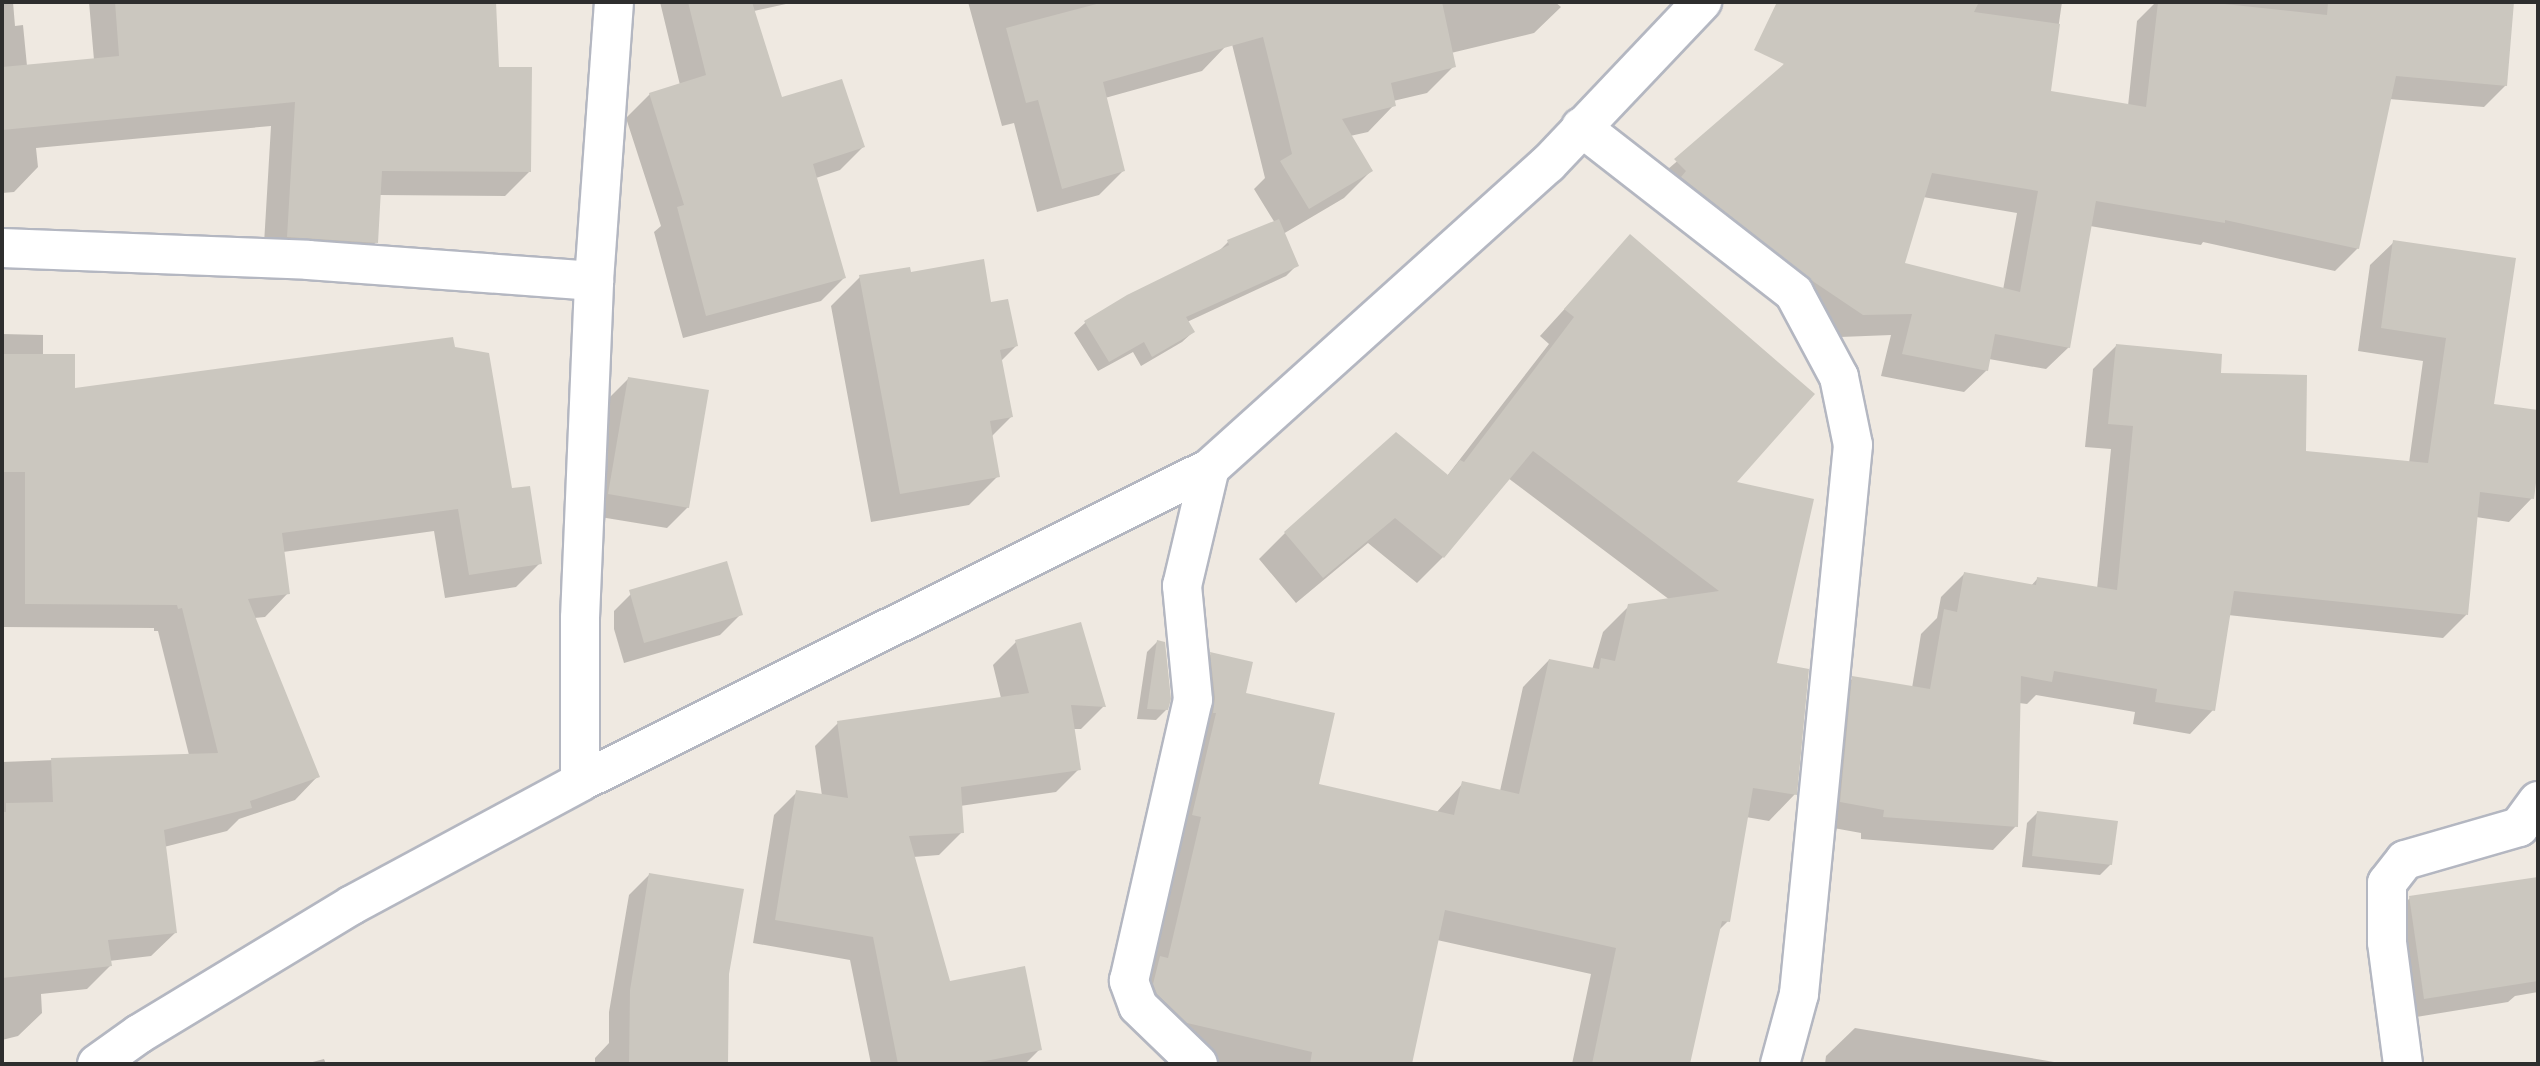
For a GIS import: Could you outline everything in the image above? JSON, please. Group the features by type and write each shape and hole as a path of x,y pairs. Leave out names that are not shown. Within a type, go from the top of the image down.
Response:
{"street":[{"path":"580,782 580,618 593,281 614,2"},
{"path":"97,1064 139,1034 352,905 580,782 1210,468 1548,164 1702,2"},
{"path":"1581,127 1794,293 1839,377 1853,445 1799,994 1780,1064"},
{"path":"2,248 307,260 593,281"},
{"path":"1198,1064 1138,1006 1129,981 1193,700 1182,586 1210,468"},
{"path":"2403,1064 2387,942 2386,883 2404,860 2519,827 2538,801"}],"building":[{"path":"115,2 496,2 499,67 532,67 531,172 382,171 378,243 287,237 295,102 2,130 2,67 119,56"},
{"path":"688,2 752,2 782,97 842,79 865,147 813,164 846,278 706,316 677,207 684,205 649,93 706,75"},
{"path":"1104,2 1442,2 1456,67 1391,83 1396,106 1342,119 1373,171 1309,209 1280,161 1292,154 1263,37 1103,82 1125,171 1062,189 1038,100 1026,103 1006,28"},
{"path":"1777,2 1979,2 1974,12 2060,24 2051,91 2146,107 2158,2 2206,2 2327,15 2328,2 2514,2 2507,86 2396,76 2359,249 2225,220 2225,223 2096,201 2070,348 1995,334 1988,371 1902,354 1912,314 1863,315 1811,280 1681,177 1686,171 1674,159 1784,64 1754,50","holes":["1932,173 2038,191 2020,292 1905,263"]},
{"path":"1279,219 1299,266 1186,317 1195,332 1152,357 1144,342 1109,362 1084,321 1127,295 1229,245 1227,240"},
{"path":"1630,234 1815,394 1737,482 1814,499 1777,663 1809,669 1797,795 1753,788 1730,922 1722,921 1690,1064 1592,1064 1616,948 1445,910 1412,1064 1310,1064 1312,1052 1187,1023 1157,994 1153,984 1160,956 1168,958 1201,817 1192,815 1216,713 1213,713 1215,698 1210,652 1253,662 1246,693 1335,713 1319,784 1454,815 1462,781 1519,794 1549,659 1599,669 1601,658 1615,661 1628,604 1719,591 1533,451 1444,558 1395,518 1323,578 1284,532 1396,432 1448,475 1460,460 1464,462 1574,317 1564,309"},
{"path":"2393,240 2516,258 2494,404 2538,410 2538,467 2534,499 2480,492 2468,615 2234,591 2215,711 2155,702 2157,689 2054,671 2052,682 2021,676 2018,827 1883,817 1884,810 1840,802 1852,676 1930,689 1944,609 1957,612 1964,572 2036,585 2037,577 2117,590 2133,426 2108,424 2116,344 2222,354 2221,373 2307,375 2306,451 2428,463 2446,338 2381,328"},
{"path":"984,259 991,302 1008,299 1018,346 1000,350 1013,417 990,421 1000,477 900,494 859,275 910,267 911,272"},
{"path":"453,337 455,347 489,353 512,488 530,486 542,564 469,575 458,509 282,533 290,594 248,599 320,777 250,801 252,808 164,830 177,933 108,940 112,966 2,978 2,812 6,812 6,803 53,802 51,758 218,753 182,608 178,609 177,605 25,604 25,472 2,472 2,354 75,354 75,388"},
{"path":"628,377 709,390 689,508 608,494"},
{"path":"727,561 743,615 644,643 629,590"},
{"path":"1081,622 1106,707 1071,705 1081,770 961,787 964,833 909,836 950,981 1025,966 1042,1050 970,1064 898,1064 873,937 775,920 796,790 848,798 837,721 1029,693 1015,640"},
{"path":"1157,640 1165,642 1171,699 1168,710 1147,709"},
{"path":"2037,811 2118,821 2112,865 2032,856"},
{"path":"649,873 744,889 729,974 728,1064 629,1064 630,990"},
{"path":"2538,877 2538,981 2424,999 2409,896"}]}
